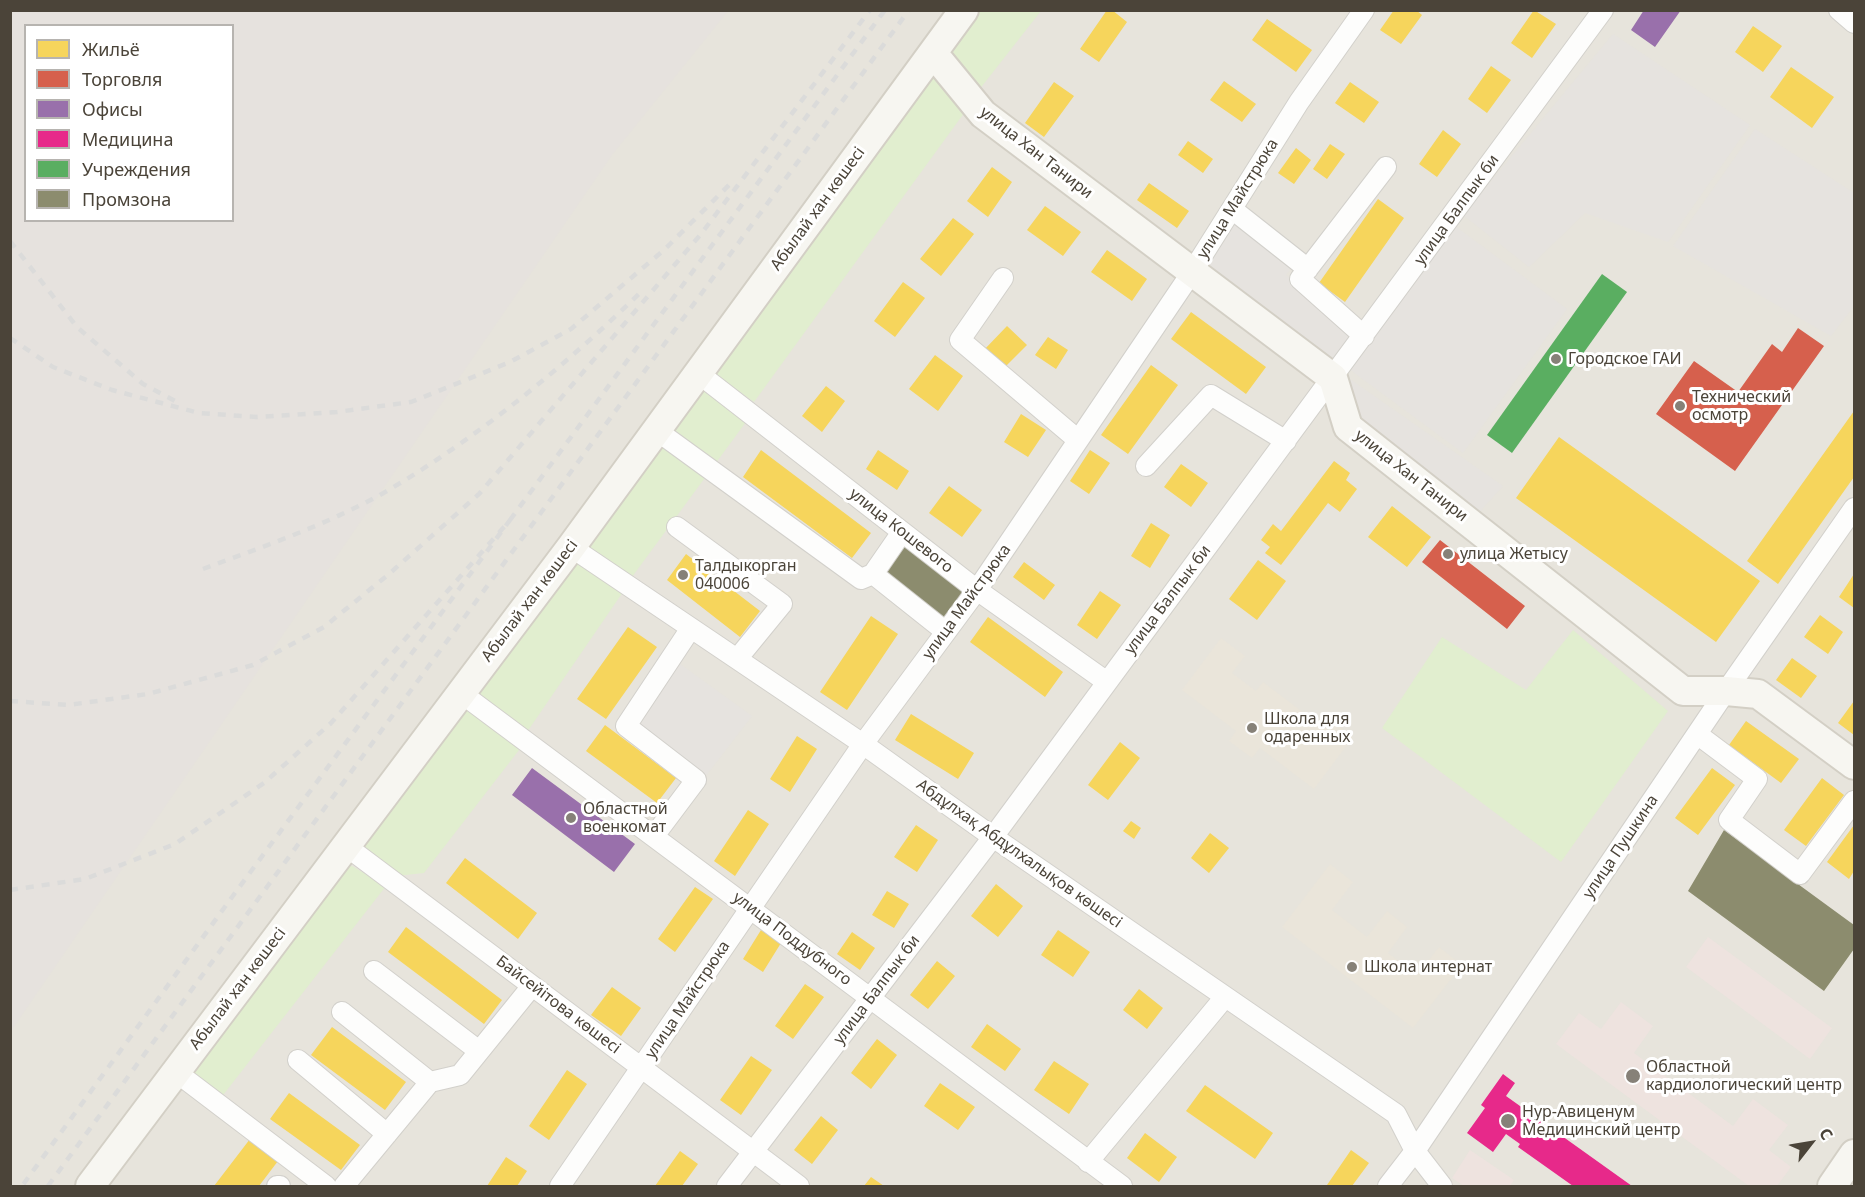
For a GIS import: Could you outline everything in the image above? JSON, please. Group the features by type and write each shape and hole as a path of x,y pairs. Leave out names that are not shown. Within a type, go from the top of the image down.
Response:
{"main road":[{"name":"Абылай хан көшесі","path":"91,1186 571,547 964,10"},
{"name":"улица Хан Танири","path":"933,53 983,114 1333,378 1348,427 1683,691 1758,694 1854,765"},
{"path":"1832,1186 1854,1154"}],"street":[{"name":"улица Майстрюка","path":"560,1186 863,744 977,590 1192,272 1299,102 1364,10"},
{"name":"улица Балпык би","path":"727,1186 993,837 1603,10"},
{"path":"1839,10 1854,23"},
{"path":"1364,336 1300,279 1386,167"},
{"path":"1232,209 1308,269"},
{"path":"1003,278 960,340 1078,440"},
{"name":"улица Кошевого","path":"698,374 977,590 1107,682"},
{"path":"1146,466 1211,394 1286,441"},
{"path":"656,430 861,579 873,574 902,532"},
{"name":"улица Пушкина","path":"1388,1186 1415,1151 1726,691 1854,508"},
{"path":"677,527 782,604 736,659"},
{"name":"Абдұлхақ Абдұлхалықов көшесі","path":"571,547 863,744 993,837 1396,1114 1415,1151 1442,1186"},
{"path":"873,574 946,632"},
{"path":"654,836 696,780 626,726 691,628"},
{"name":"улица Поддубного","path":"461,693 1122,1186"},
{"path":"1697,734 1757,779 1729,820 1800,874 1854,801"},
{"name":"Байсейітова көшесі","path":"346,846 799,1186"},
{"path":"374,971 479,1051"},
{"path":"344,1186 430,1082 460,1074 532,986"},
{"path":"1088,1162 1225,997"},
{"path":"342,1012 430,1082"},
{"path":"298,1060 387,1134"},
{"path":"176,1072 326,1186"}],"shaded area":[{"path":"11,10 728,11 612,155 11,1031"},
{"path":"11,11 1854,11 1854,1186 11,1186"},
{"path":"1613,34 1750,125 1668,242 1585,213 1529,267 1463,215"},
{"path":"1755,129 1854,193 1854,306 1831,336 1673,246"},
{"path":"1227,217 1293,266 1286,275 1356,337 1332,371 1200,272"},
{"path":"1451,223 1567,309 1463,453 1349,369"},
{"path":"1347,377 1503,486 1474,518 1354,419"},
{"path":"1221,638 1245,656 1232,673 1256,691 1263,682 1325,729 1332,721 1353,737 1314,789 1260,748 1252,758 1229,741 1236,731 1182,690"},
{"path":"676,661 752,716 705,777 633,724"},
{"path":"1330,864 1353,882 1332,910 1367,937 1387,911 1407,927 1388,953 1417,975 1439,947 1462,965 1413,1028 1282,927"},
{"path":"1708,937 1832,1028 1810,1059 1686,967"},
{"name":"Областной кардиологический центр","path":"1621,1002 1653,1026 1634,1053 1733,1126 1753,1099 1788,1125 1769,1150 1791,1167 1777,1186 1749,1186 1556,1044 1579,1013 1601,1029"},
{"path":"1470,1150 1514,1180 1510,1186 1464,1186 1452,1178"}],"green space":[{"path":"970,11 1041,11 975,95 941,50"},
{"path":"933,68 967,109 754,402 711,371"},
{"path":"701,381 746,422 629,581 581,544"},
{"path":"570,556 623,592 527,732 469,693"},
{"path":"1573,630 1668,711 1561,862 1382,728 1442,637 1526,690"},
{"path":"461,700 526,741 424,873 396,876 355,845"},
{"path":"345,862 386,886 220,1099 191,1071"}],"building: Жильё":[{"path":"1107,10 1112,10 1127,22 1099,62 1080,49"},
{"path":"1394,10 1416,10 1422,15 1401,44 1380,30"},
{"path":"1534,10 1556,24 1532,58 1511,43"},
{"path":"1267,19 1312,50 1296,72 1252,40"},
{"path":"1753,26 1782,46 1763,72 1735,52"},
{"path":"1491,66 1511,80 1487,113 1468,99"},
{"path":"1791,67 1834,97 1812,128 1770,97"},
{"path":"1224,81 1256,104 1242,122 1210,100"},
{"path":"1054,82 1074,96 1044,137 1025,123"},
{"path":"1350,82 1379,102 1364,123 1335,103"},
{"path":"1443,130 1461,144 1437,177 1419,164"},
{"path":"1188,141 1213,159 1203,173 1178,155"},
{"path":"1330,144 1345,154 1327,179 1313,169"},
{"path":"1296,148 1311,160 1294,184 1278,173"},
{"path":"992,167 1012,182 988,217 967,201"},
{"path":"1149,183 1189,211 1177,228 1137,200"},
{"path":"1378,199 1404,218 1345,302 1319,283"},
{"path":"1045,206 1081,232 1063,256 1027,230"},
{"path":"953,218 974,234 941,276 920,259"},
{"path":"1107,250 1147,279 1132,301 1091,272"},
{"path":"903,282 925,298 895,337 874,321"},
{"path":"1191,312 1266,367 1246,394 1171,339"},
{"path":"1007,326 1027,345 1002,370 983,351"},
{"path":"1048,337 1068,350 1056,369 1035,355"},
{"path":"935,355 963,376 938,411 909,389"},
{"path":"1151,365 1178,385 1128,454 1101,435"},
{"path":"826,386 845,401 822,432 802,416"},
{"path":"1854,411 1854,477 1778,584 1747,561"},
{"path":"1021,414 1046,430 1028,457 1004,442"},
{"path":"1559,437 1760,581 1716,642 1516,498"},
{"path":"761,450 871,533 852,558 743,477"},
{"path":"878,450 909,471 897,490 866,469"},
{"path":"1090,450 1110,463 1089,494 1070,481"},
{"path":"1334,461 1350,473 1346,480 1357,489 1340,512 1328,503 1281,565 1265,553 1270,547 1261,540 1273,524 1281,531"},
{"path":"1181,464 1208,483 1191,507 1164,487"},
{"path":"949,486 982,510 962,537 929,513"},
{"path":"1392,506 1431,537 1407,567 1368,537"},
{"path":"1151,523 1170,535 1150,568 1131,556"},
{"path":"686,554 760,611 740,637 667,580"},
{"path":"1258,560 1286,581 1257,620 1229,599"},
{"path":"1024,562 1055,585 1044,600 1013,577"},
{"path":"1854,574 1854,608 1839,597"},
{"path":"1100,591 1121,605 1097,639 1077,625"},
{"path":"1820,615 1843,632 1828,654 1804,637"},
{"path":"871,616 898,634 847,710 820,692"},
{"path":"988,617 1063,672 1045,697 970,642"},
{"path":"628,627 657,647 606,719 577,699"},
{"path":"1792,658 1817,676 1801,698 1776,680"},
{"path":"1854,701 1854,735 1838,723"},
{"path":"911,714 974,753 958,779 895,740"},
{"path":"1746,721 1799,759 1781,783 1729,745"},
{"path":"605,725 676,778 657,803 586,751"},
{"path":"797,736 817,749 790,792 770,779"},
{"path":"1120,742 1140,758 1108,800 1088,785"},
{"path":"1712,768 1735,785 1698,835 1675,818"},
{"path":"1822,778 1844,795 1806,846 1784,830"},
{"path":"748,810 769,824 735,876 714,861"},
{"path":"1131,821 1141,828 1134,839 1123,831"},
{"path":"916,825 938,840 917,872 894,857"},
{"path":"1854,825 1854,871 1849,879 1827,862"},
{"path":"1210,833 1229,848 1209,873 1191,858"},
{"path":"465,858 537,913 518,939 446,883"},
{"path":"996,884 1023,906 998,937 971,916"},
{"path":"695,887 713,899 675,952 658,939"},
{"path":"887,891 909,904 894,928 872,915"},
{"path":"406,927 502,1000 484,1024 388,952"},
{"path":"761,930 781,943 763,972 743,959"},
{"path":"1058,930 1090,952 1073,977 1041,955"},
{"path":"852,932 875,948 860,970 837,954"},
{"path":"937,961 955,976 928,1009 910,995"},
{"path":"805,984 824,997 793,1039 775,1026"},
{"path":"612,987 641,1008 621,1036 591,1015"},
{"path":"1139,989 1163,1008 1147,1029 1123,1010"},
{"path":"987,1024 1021,1049 1005,1071 971,1047"},
{"path":"332,1027 406,1082 385,1110 311,1055"},
{"path":"877,1039 897,1055 871,1089 851,1073"},
{"path":"751,1056 772,1070 741,1115 720,1100"},
{"path":"1054,1061 1089,1084 1069,1114 1034,1090"},
{"path":"567,1070 587,1084 549,1140 529,1126"},
{"path":"940,1083 975,1107 958,1130 924,1106"},
{"path":"1205,1085 1273,1133 1255,1159 1186,1111"},
{"path":"289,1093 360,1145 341,1170 270,1119"},
{"path":"821,1116 838,1130 812,1164 794,1150"},
{"path":"1145,1133 1177,1157 1159,1182 1127,1158"},
{"path":"250,1139 278,1161 259,1186 214,1186"},
{"path":"1351,1150 1369,1163 1352,1186 1327,1185"},
{"path":"680,1151 698,1164 682,1186 655,1186"},
{"path":"506,1157 527,1171 517,1186 487,1186"},
{"path":"871,1177 884,1186 864,1186"}],"building: Торговля":[{"path":"1798,328 1824,346 1735,471 1656,414 1694,361 1738,392 1772,344 1782,352"},
{"path":"1440,540 1525,606 1507,629 1422,562"}],"building: Офисы":[{"path":"1644,10 1681,10 1655,47 1631,30"},
{"path":"532,768 635,844 614,872 512,795"}],"building: Медицина":[{"name":"Нур-Авиценум Медицинский центр","path":"1503,1074 1515,1083 1506,1096 1632,1186 1573,1186 1518,1147 1520,1144 1506,1134 1493,1152 1467,1133 1485,1108 1481,1105"}],"building: Учреждения":[{"path":"1602,274 1627,292 1512,453 1487,435"}],"building: Промзона":[{"path":"904,545 965,593 942,622 881,574"},
{"path":"1724,830 1854,925 1854,949 1824,991 1688,891"}],"railway":[{"path":"10,701 68,705 148,694 253,665 324,627 389,574 479,494 701,234 870,10"},
{"path":"510,520 885,10"},
{"path":"48,1186 909,10"},
{"path":"10,338 53,367 112,390 199,413 257,417 337,412 411,402 510,362 571,329 664,250 733,181"},
{"path":"10,241 77,327 143,384 177,402"},
{"path":"203,569 342,514 422,470 488,423 552,373 642,291"},
{"path":"10,890 85,879 175,844 264,783 331,723 510,520 22,1186"}],"place":[{"name":"Городское ГАИ","path":"1556,359"},
{"name":"Технический осмотр","path":"1680,406"},
{"name":"улица Жетысу","path":"1448,554"},
{"name":"Талдыкорган 040006","path":"683,575"},
{"name":"Школа для одаренных","path":"1252,728"},
{"name":"Областной военкомат","path":"571,818"},
{"name":"Школа интернат","path":"1352,967"},
{"name":"Областной кардиологический центр","path":"1633,1076"},
{"name":"Нур-Авиценум Медицинский центр","path":"1508,1121"}]}
